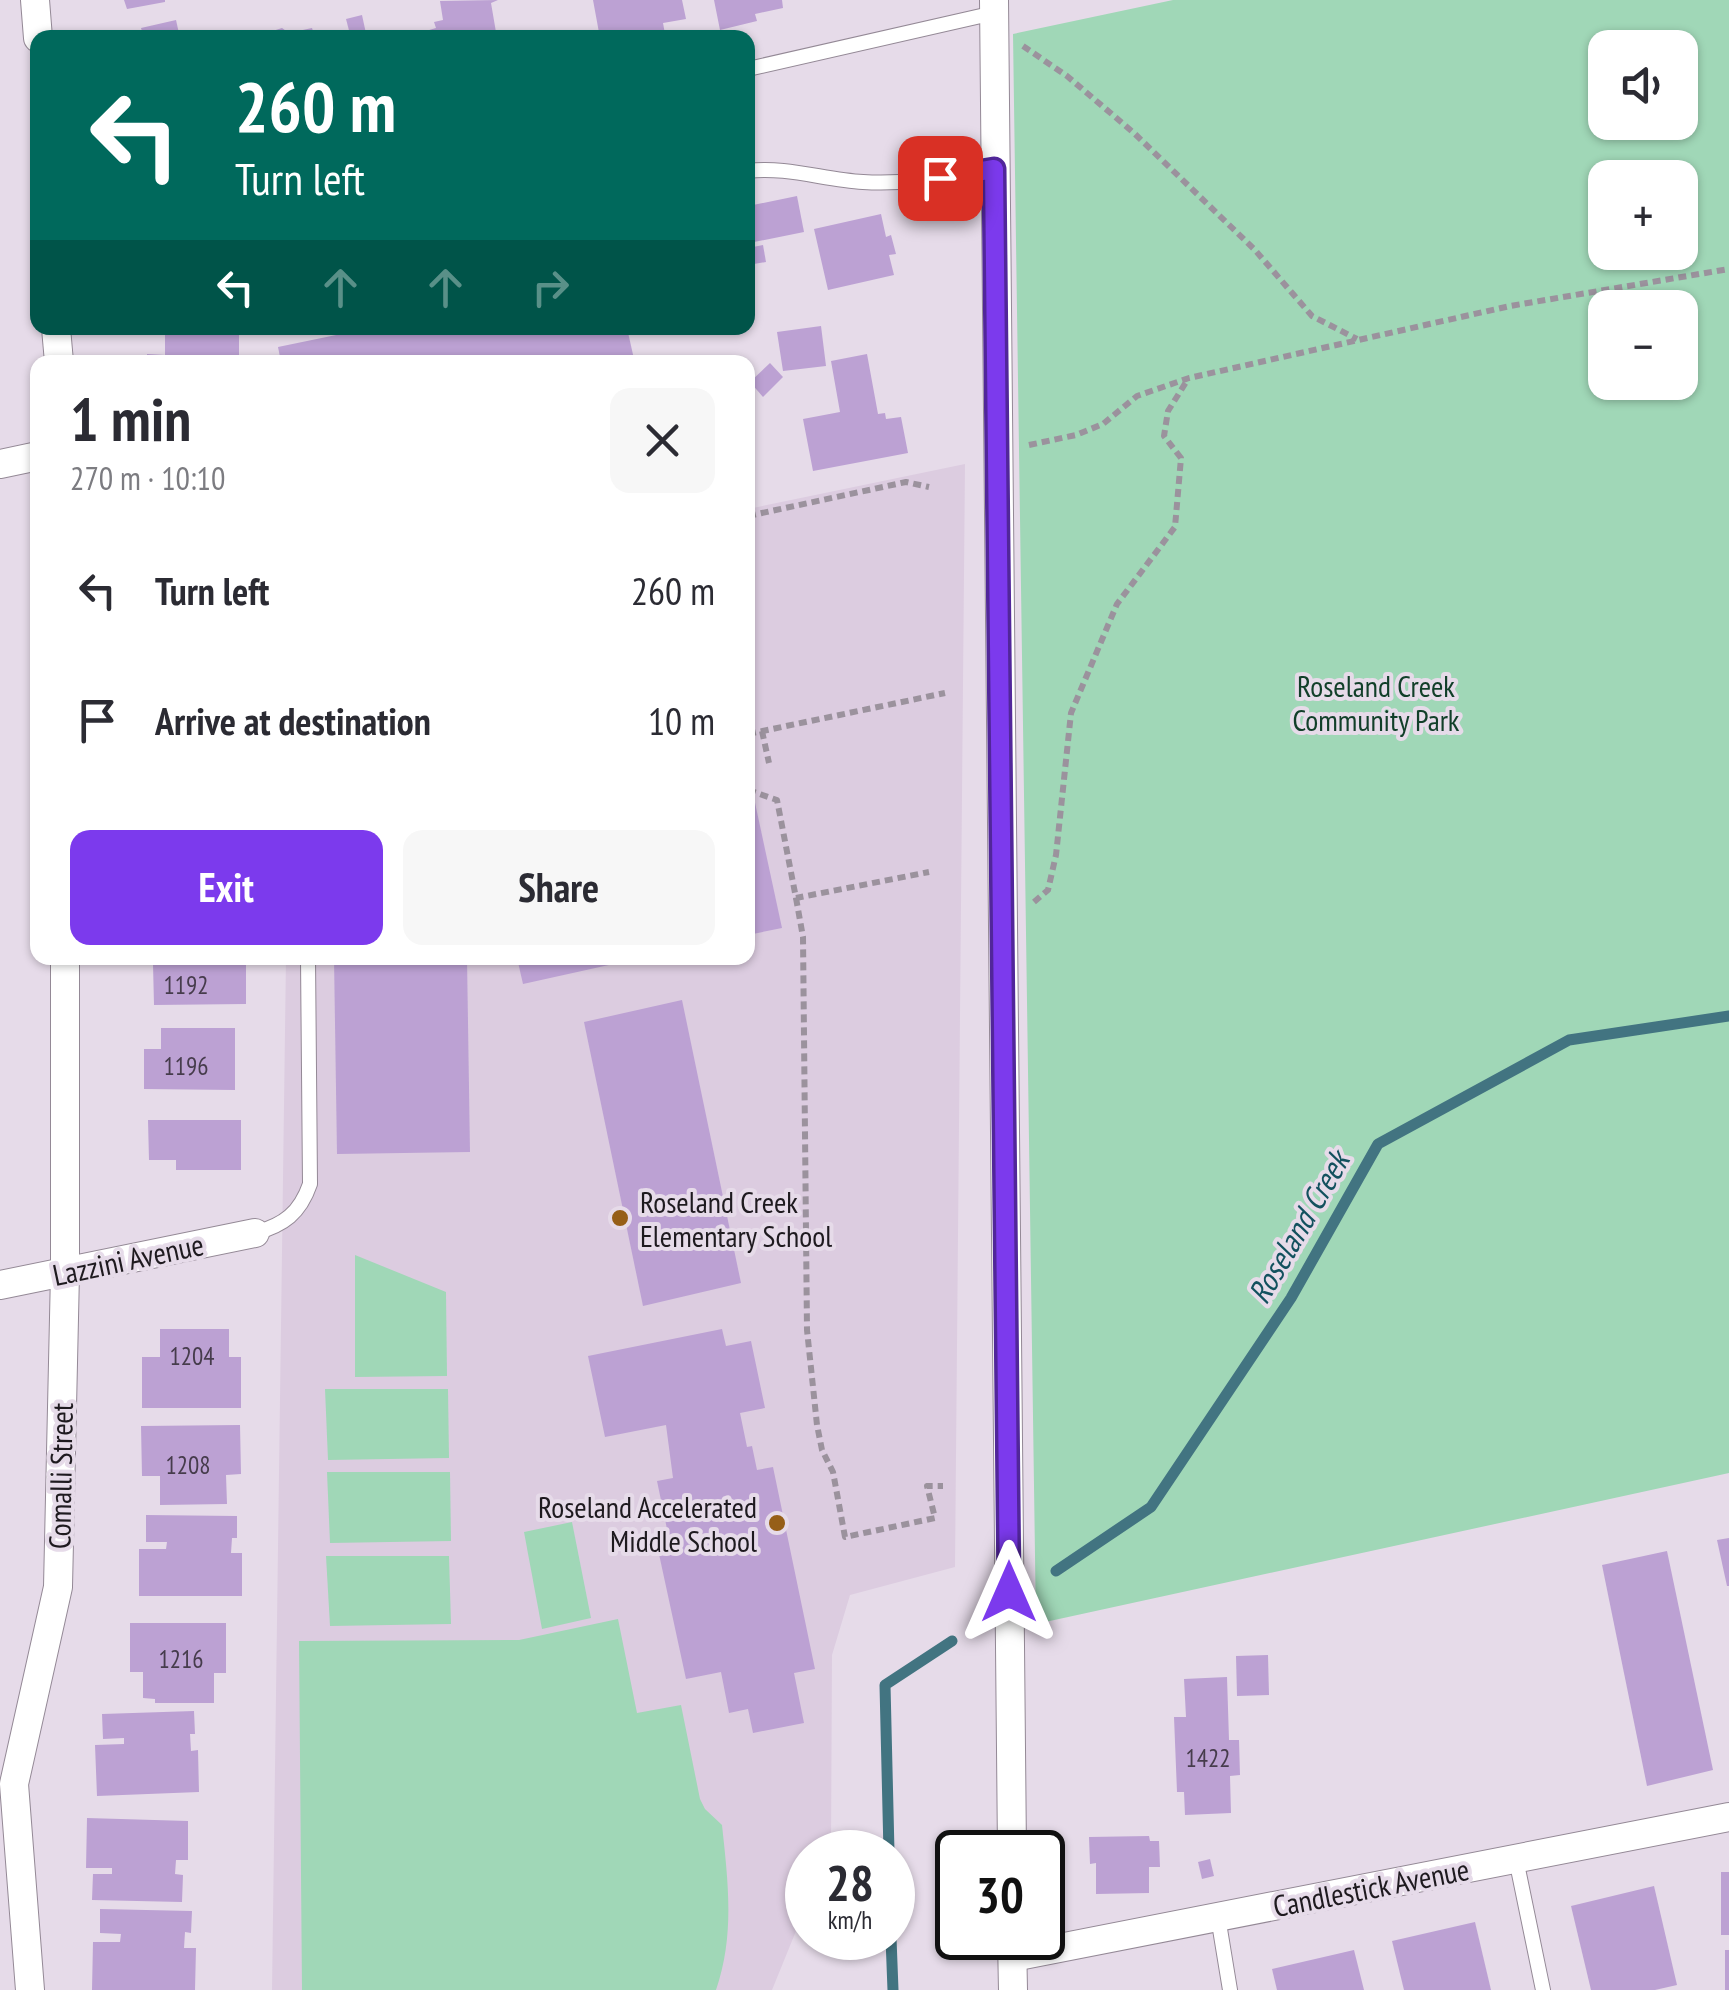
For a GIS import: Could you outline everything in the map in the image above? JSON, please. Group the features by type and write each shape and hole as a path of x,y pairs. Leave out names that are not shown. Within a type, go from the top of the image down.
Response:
{"street":[{"path":"35,0 37,30"},
{"path":"994,6 1012,1830"},
{"path":"0,464 30,458"},
{"name":"Comalli Street","path":"30,1990 14,1784 58,1587 65,1272 65,965"},
{"name":"Lazzini Avenue","path":"0,1284 255,1233"},
{"name":"Candlestick Avenue","path":"1065,1939 1218,1917 1729,1817"},
{"path":"1013,1960 1013,1990"}],"lane":[{"path":"755,67 994,6"},
{"path":"755,172 913,182 994,169"},
{"path":"255,1233 284,1223 303,1204 310,1184 308,965"},
{"path":"1516,1859 1542,1990"},
{"path":"1218,1917 1230,1990"}],"path":[{"path":"1013,41 1068,76 1122,122 1256,250 1312,316 1360,340"},
{"path":"1018,448 1076,435 1103,424 1137,396 1189,378 1510,306 1729,269"},
{"path":"1003,906 1035,902 1048,890 1056,855 1070,712 1117,604 1175,527 1181,458 1164,436 1168,411 1189,378"},
{"path":"755,514 906,482 928,487"},
{"path":"755,732 944,692"},
{"path":"762,730 769,763"},
{"path":"755,792 777,800 803,937 807,1330 817,1425 822,1450 834,1472 845,1538 935,1518 926,1486 942,1486"},
{"path":"796,898 929,872"}],"shaded area":[{"name":"Roseland Creek Elementary School","path":"965,464 955,1567 850,1595 832,1655 831,1830 785,1830 785,1958 772,1990 272,1990 286,965 755,965 755,508"}],"green space":[{"name":"Roseland Creek Community Park","path":"1173,0 1729,0 1729,1473 1036,1624 1013,34"},
{"path":"355,1255 446,1292 447,1376 355,1377"},
{"path":"325,1389 448,1389 449,1458 328,1460"},
{"path":"327,1472 450,1472 451,1541 330,1543"},
{"path":"572,1522 591,1618 542,1629 524,1532"},
{"path":"326,1556 449,1556 451,1624 330,1626"},
{"path":"618,1619 637,1713 681,1705 700,1799 722,1825 728,1928 716,1990 302,1990 299,1641 519,1640"}],"building":[{"path":"124,0 165,0 165,2 127,9"},
{"path":"498,0 491,3 496,30 429,30 436,28 434,22 443,20 440,1"},
{"path":"593,0 682,0 686,19 663,23 664,30 599,30"},
{"path":"714,0 782,0 783,8 755,14 757,21 720,30"},
{"path":"362,15 365,30 349,30 346,19"},
{"path":"176,20 178,30 142,30"},
{"path":"797,196 804,232 755,242 755,205"},
{"path":"881,214 886,237 891,235 896,254 889,255 894,275 828,290 814,229"},
{"path":"763,245 766,262 755,264 755,247"},
{"path":"821,326 826,366 783,371 777,332"},
{"path":"165,335 239,335 239,355 165,355"},
{"path":"336,335 629,335 633,355 280,355 278,347"},
{"path":"867,354 878,414 885,413 886,419 901,417 908,453 813,471 803,419 840,412 831,361"},
{"path":"770,363 783,377 763,397 755,388 755,377"},
{"path":"755,803 782,928 755,934"},
{"path":"153,965 246,965 246,1004 154,1005"},
{"path":"334,965 467,965 470,1152 337,1154"},
{"path":"519,965 609,965 523,984"},
{"path":"682,1000 741,1283 643,1306 584,1022"},
{"path":"161,1028 235,1028 235,1090 144,1089 144,1049 161,1049"},
{"path":"148,1120 241,1120 241,1170 176,1170 176,1160 149,1160"},
{"path":"160,1329 229,1329 229,1357 241,1357 241,1408 142,1408 142,1357 160,1357"},
{"path":"722,1329 726,1346 751,1341 765,1408 740,1413 747,1447 752,1446 757,1470 773,1467 815,1669 794,1673 804,1723 753,1733 748,1709 729,1713 721,1672 686,1679 654,1531 667,1529 657,1481 673,1478 666,1425 605,1437 588,1356"},
{"path":"240,1425 241,1474 226,1475 227,1504 160,1505 160,1476 142,1476 141,1426"},
{"path":"146,1515 237,1516 237,1538 232,1538 231,1553 242,1553 242,1596 139,1596 139,1549 166,1549 167,1542 146,1542"},
{"path":"1729,1538 1729,1586 1727,1586 1717,1540"},
{"path":"1667,1551 1713,1770 1647,1786 1602,1565"},
{"path":"130,1623 226,1623 226,1673 214,1673 214,1703 155,1703 155,1699 143,1698 143,1672 130,1672"},
{"path":"1268,1655 1269,1695 1237,1696 1236,1656"},
{"path":"1227,1677 1229,1740 1239,1740 1240,1775 1230,1776 1231,1813 1185,1815 1184,1792 1177,1792 1174,1717 1186,1717 1184,1679"},
{"path":"194,1711 191,1751 198,1750 199,1792 97,1796 95,1745 124,1744 124,1738 103,1739 102,1714"},
{"path":"87,1818 188,1821 188,1860 176,1860 175,1874 183,1875 182,1902 92,1900 93,1874 112,1874 112,1868 86,1868"},
{"path":"1149,1836 1150,1841 1159,1841 1160,1867 1149,1867 1149,1893 1096,1894 1096,1863 1090,1864 1089,1837"},
{"path":"1210,1859 1214,1876 1202,1879 1198,1862"},
{"path":"1721,1872 1729,1872 1729,1935 1721,1935"},
{"path":"1654,1886 1677,1985 1655,1990 1591,1990 1571,1906"},
{"path":"100,1909 192,1911 191,1933 185,1932 184,1948 196,1948 195,1990 92,1990 93,1942 120,1942 121,1934 100,1933"},
{"path":"1475,1922 1491,1990 1404,1990 1392,1941"},
{"path":"1354,1950 1364,1990 1277,1990 1272,1969"},
{"path":"1725,1950 1729,1950 1729,1990 1725,1990"}],"waterway":[{"name":"Roseland Creek","path":"1056,1571 1151,1507 1291,1298 1378,1144 1569,1040 1729,1016"},
{"name":"Roseland Creek","path":"888,1830 885,1685 952,1641"},
{"name":"Roseland Creek","path":"892,1960 893,1990"}],"place":[{"name":"Roseland Creek Elementary School","path":"620,1218"},
{"name":"Roseland Accelerated Middle School","path":"777,1523"}],"route":[{"path":"940,178 994,169 1009,1592"}]}
